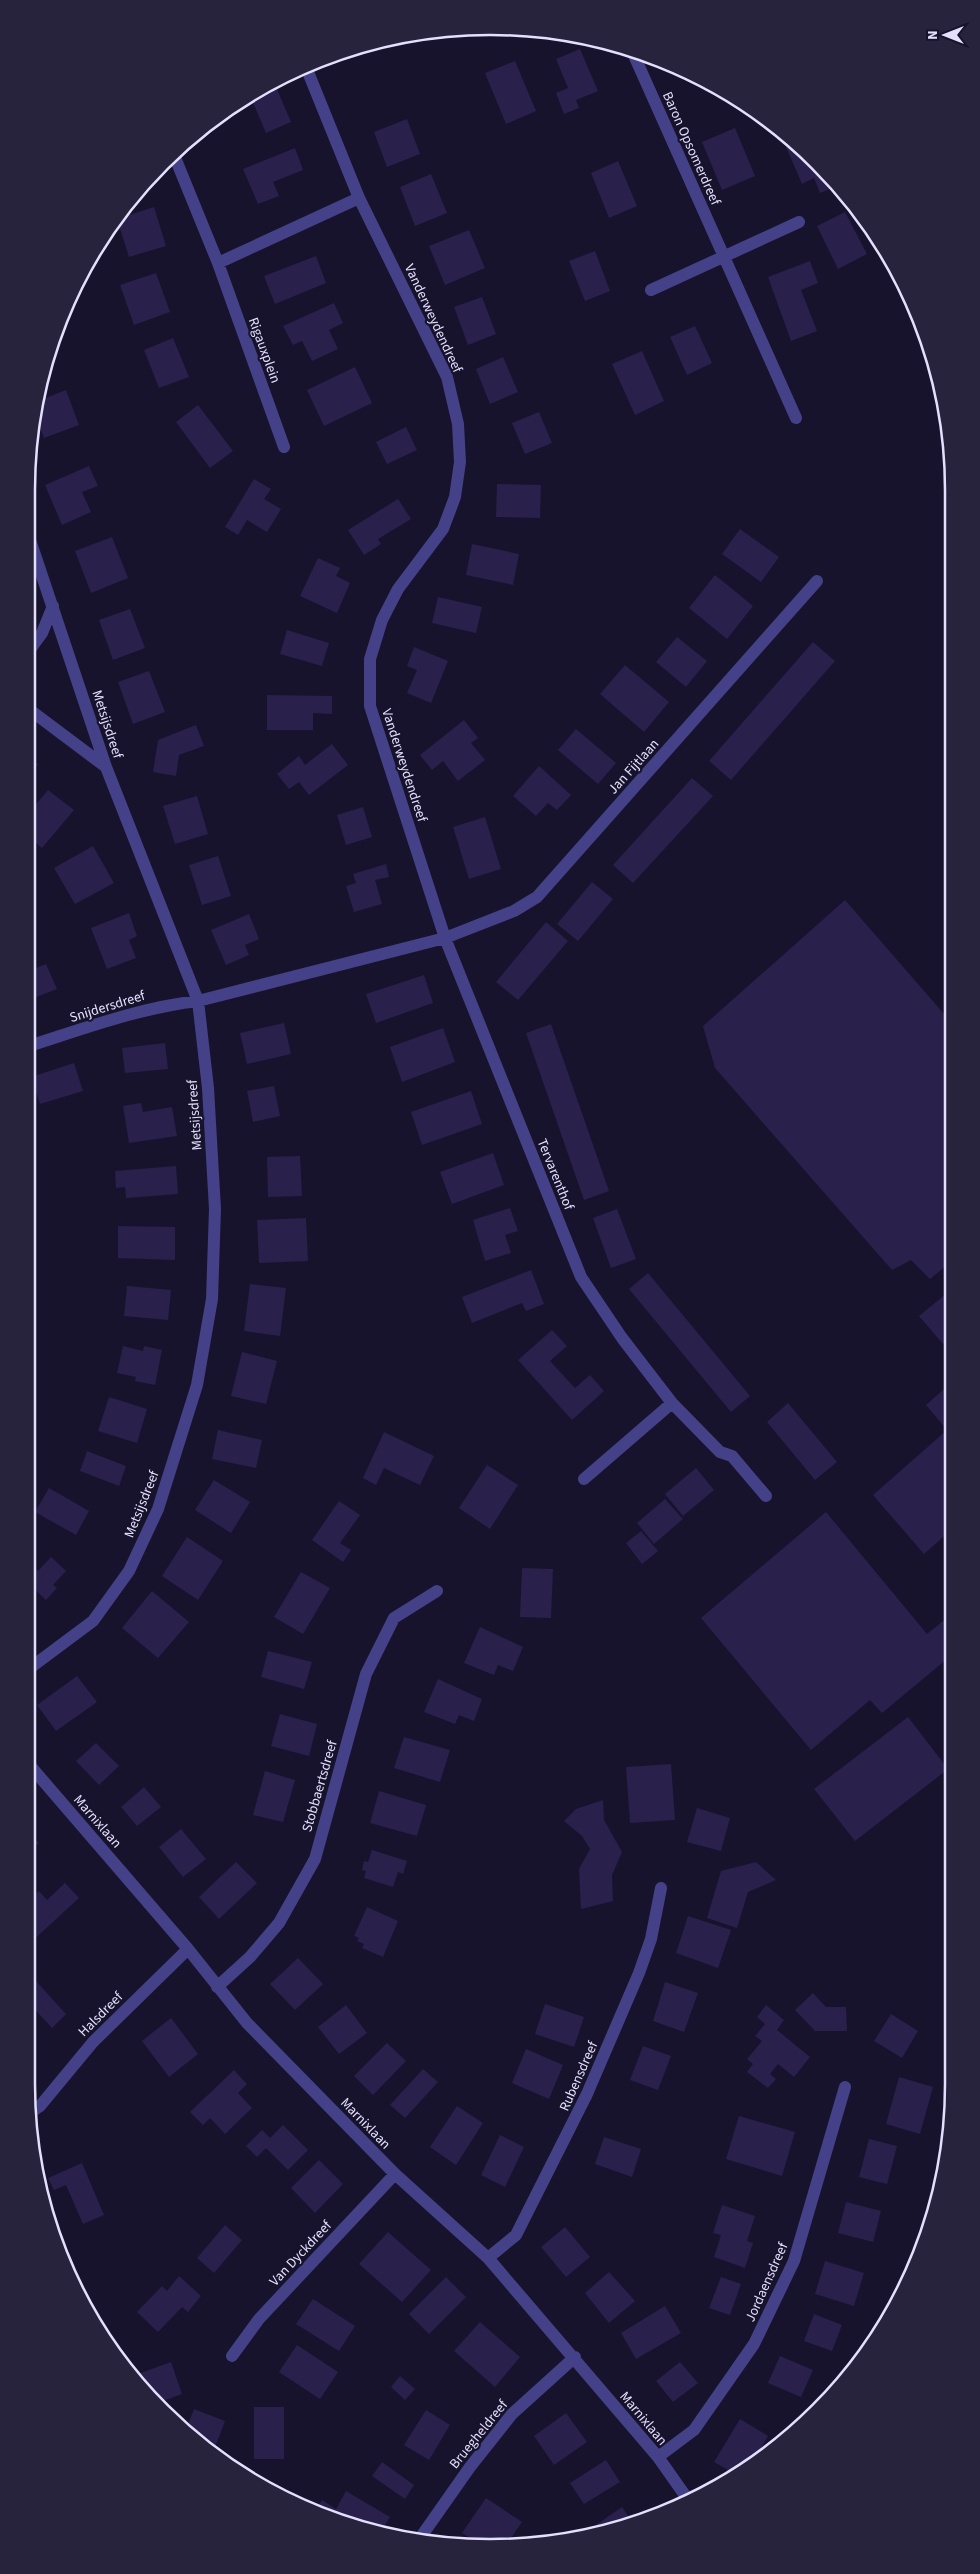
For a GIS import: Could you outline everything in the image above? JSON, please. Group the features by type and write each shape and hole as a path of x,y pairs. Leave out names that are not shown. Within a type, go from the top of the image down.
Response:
{"street":[{"name":"Baron Opsomerdreef","path":"636,59 796,418"},
{"name":"Vanderweydendreef","path":"309,73 359,198 447,377 458,424 460,462 456,498 443,529 398,589 382,620 370,659 370,706 445,938"},
{"name":"Rigauxplein","path":"176,161 218,263 284,447"},
{"path":"218,263 359,198"},
{"path":"651,290 799,222"},
{"name":"Metsijsdreef","path":"35,554 106,767 198,1001 208,1088 215,1210 212,1299 197,1385 158,1509 128,1571 93,1621 35,1664"},
{"name":"Jan Fijtlaan","path":"445,938 514,911 537,897 817,581"},
{"path":"35,643 42,633 53,606"},
{"path":"35,714 106,767"},
{"path":"198,1001 445,938"},
{"name":"Tervarenthof","path":"445,938 581,1277 622,1338 672,1404 720,1452 732,1456 766,1496"},
{"name":"Snijdersdreef","path":"35,1044 168,1004 198,1001"},
{"path":"584,1479 672,1404"},
{"name":"Stobbaertsdreef","path":"217,1987 250,1957 279,1923 315,1859 366,1674 394,1618 438,1591"},
{"name":"Marnixlaan","path":"35,1771 188,1949 246,2023 395,2174 488,2258 658,2457 685,2495"},
{"name":"Rubensdreef","path":"488,2258 516,2235 588,2094 639,1973 651,1939 661,1888"},
{"name":"Halsdreef","path":"36,2109 93,2042 188,1949"},
{"name":"Jordaensdreef","path":"658,2457 694,2430 754,2344 794,2261 845,2087"},
{"name":"Van Dyckdreef","path":"232,2356 259,2319 395,2174"},
{"name":"Bruegheldreef","path":"423,2534 470,2467 512,2414 574,2357"}],"building":[{"path":"580,49 598,91 576,100 579,108 564,114 556,93 568,88 556,59"},
{"path":"515,61 536,111 506,124 485,73"},
{"path":"277,89 291,122 266,133 253,102"},
{"path":"407,119 420,154 387,167 374,132"},
{"path":"735,128 755,176 722,190 702,142"},
{"path":"788,146 812,168 831,189 820,193 814,178 802,184 786,147"},
{"path":"295,148 303,170 273,182 279,196 258,204 243,169"},
{"path":"618,161 637,206 609,218 591,173"},
{"path":"431,174 447,213 415,226 400,187"},
{"path":"154,207 166,246 129,257 119,227 127,216"},
{"path":"845,212 867,254 838,269 817,226"},
{"path":"469,230 485,268 445,285 429,246"},
{"path":"595,251 610,291 585,301 569,261"},
{"path":"316,256 326,283 275,304 264,276"},
{"path":"810,261 818,283 801,290 817,331 791,341 768,277"},
{"path":"156,273 170,312 134,325 120,285"},
{"path":"482,297 496,334 468,345 454,307"},
{"path":"334,303 343,323 329,330 338,349 312,361 302,341 293,345 283,326"},
{"path":"695,326 712,363 687,375 670,337"},
{"path":"173,338 189,377 159,388 144,350"},
{"path":"642,351 664,401 635,415 612,364"},
{"path":"503,357 518,392 490,404 476,369"},
{"path":"355,367 372,403 324,426 307,390"},
{"path":"66,390 79,425 44,438 40,426 45,398"},
{"path":"198,405 233,451 210,468 176,422"},
{"path":"539,412 552,443 525,454 512,423"},
{"path":"406,427 417,450 387,464 376,442"},
{"path":"89,466 98,486 82,492 91,512 62,525 45,485"},
{"path":"254,479 271,489 264,499 281,509 267,532 247,520 238,535 225,527"},
{"path":"497,484 541,485 540,518 496,517"},
{"path":"398,499 411,519 378,539 381,544 364,555 348,530"},
{"path":"740,529 779,557 761,582 722,554"},
{"path":"112,537 128,578 91,593 75,551"},
{"path":"472,544 519,554 513,585 466,575"},
{"path":"318,558 340,568 336,576 350,583 337,613 300,596"},
{"path":"715,575 753,606 727,639 689,608"},
{"path":"438,597 482,607 476,633 432,623"},
{"path":"130,609 145,648 113,660 99,620"},
{"path":"287,630 329,643 322,666 280,654"},
{"path":"677,637 707,661 686,687 656,662"},
{"path":"813,642 835,661 731,780 709,761"},
{"path":"414,647 448,661 431,703 407,693 417,670 407,666"},
{"path":"625,665 669,702 644,732 600,694"},
{"path":"149,671 165,712 133,724 118,682"},
{"path":"267,695 332,696 332,714 313,713 313,730 267,730"},
{"path":"464,720 478,738 471,743 485,760 458,781 443,761 432,770 420,755"},
{"path":"196,725 204,746 179,755 176,776 153,772 158,740"},
{"path":"576,729 616,763 598,784 558,750"},
{"path":"332,744 348,765 309,795 299,782 289,789 277,774 299,756 305,765"},
{"path":"539,766 571,795 557,810 548,803 536,816 513,796"},
{"path":"692,778 713,796 633,883 613,865"},
{"path":"48,790 74,810 42,848 35,842 35,805"},
{"path":"197,796 208,834 175,844 163,806"},
{"path":"363,807 372,837 346,845 337,815"},
{"path":"485,817 501,869 469,879 453,827"},
{"path":"93,846 114,883 75,904 54,868"},
{"path":"218,856 231,896 202,905 189,865"},
{"path":"386,864 389,877 375,880 382,904 354,912 346,886 356,883 353,874"},
{"path":"592,882 613,899 578,941 557,924"},
{"path":"845,900 945,1015 945,1267 930,1279 911,1260 892,1270 715,1068 703,1026"},
{"path":"129,913 137,936 129,940 136,958 107,969 91,928"},
{"path":"249,914 259,939 245,945 249,955 226,965 211,930"},
{"path":"546,922 568,941 518,1000 496,982"},
{"path":"46,964 57,989 35,998 35,968"},
{"path":"424,975 433,1003 376,1023 366,994"},
{"path":"284,1023 291,1054 247,1064 240,1033"},
{"path":"551,1024 609,1191 584,1200 526,1033"},
{"path":"443,1028 455,1062 402,1082 390,1047"},
{"path":"165,1043 168,1069 125,1073 122,1048"},
{"path":"74,1063 83,1091 40,1104 35,1089 35,1076"},
{"path":"274,1086 280,1116 253,1122 247,1091"},
{"path":"471,1091 482,1124 422,1145 411,1112"},
{"path":"141,1103 143,1112 172,1107 177,1136 129,1143 123,1106"},
{"path":"493,1153 504,1185 452,1204 440,1172"},
{"path":"300,1156 302,1196 268,1197 267,1157"},
{"path":"176,1166 178,1194 126,1198 125,1187 116,1188 115,1171"},
{"path":"510,1208 518,1231 505,1235 511,1253 485,1261 473,1220"},
{"path":"617,1209 636,1259 611,1268 593,1218"},
{"path":"306,1218 308,1261 259,1263 257,1220"},
{"path":"118,1226 175,1227 175,1260 118,1258"},
{"path":"531,1270 544,1304 526,1311 522,1303 472,1323 462,1297"},
{"path":"648,1273 750,1396 731,1412 629,1289"},
{"path":"250,1284 286,1288 280,1336 244,1331"},
{"path":"127,1286 171,1290 168,1320 124,1316"},
{"path":"945,1295 945,1342 943,1344 919,1316"},
{"path":"552,1330 567,1346 550,1361 575,1388 590,1375 604,1391 572,1420 518,1360"},
{"path":"123,1346 143,1351 144,1346 162,1350 155,1385 135,1381 136,1377 117,1373"},
{"path":"242,1352 277,1361 266,1404 231,1396"},
{"path":"945,1388 945,1428 926,1405"},
{"path":"109,1397 147,1409 137,1443 98,1431"},
{"path":"788,1403 837,1462 815,1480 767,1422"},
{"path":"218,1430 262,1440 256,1468 212,1459"},
{"path":"384,1432 434,1456 420,1485 384,1468 376,1485 363,1478"},
{"path":"945,1432 945,1535 924,1554 873,1495"},
{"path":"87,1451 126,1466 119,1486 80,1471"},
{"path":"487,1465 518,1485 490,1529 459,1508"},
{"path":"696,1468 714,1490 683,1516 665,1494"},
{"path":"214,1480 250,1502 231,1533 195,1510"},
{"path":"49,1488 89,1511 76,1535 35,1512"},
{"path":"665,1499 683,1519 654,1544 637,1523"},
{"path":"339,1501 360,1515 340,1543 351,1550 343,1562 312,1540"},
{"path":"826,1512 927,1634 945,1619 945,1661 882,1713 870,1700 811,1750 701,1618"},
{"path":"641,1531 658,1551 642,1564 626,1543"},
{"path":"187,1537 223,1561 198,1600 162,1576"},
{"path":"51,1557 66,1571 53,1585 57,1588 46,1600 35,1590 35,1568 38,1571"},
{"path":"522,1568 553,1569 551,1618 520,1617"},
{"path":"301,1572 330,1588 303,1634 274,1617"},
{"path":"152,1591 189,1622 158,1658 122,1628"},
{"path":"480,1627 523,1647 513,1671 498,1665 494,1675 464,1663"},
{"path":"268,1651 312,1662 304,1689 261,1677"},
{"path":"77,1676 97,1702 56,1731 37,1705"},
{"path":"438,1679 482,1699 474,1721 459,1715 455,1724 424,1712"},
{"path":"280,1714 317,1724 309,1756 271,1746"},
{"path":"908,1717 945,1765 945,1771 855,1841 814,1789"},
{"path":"404,1737 450,1750 440,1782 394,1768"},
{"path":"96,1743 119,1766 99,1785 76,1761"},
{"path":"671,1764 675,1820 630,1823 626,1767"},
{"path":"265,1771 295,1780 283,1822 253,1815"},
{"path":"144,1787 161,1807 137,1826 121,1807"},
{"path":"379,1791 426,1805 417,1836 370,1823"},
{"path":"603,1800 604,1820 622,1852 612,1875 613,1901 581,1909 579,1869 590,1849 582,1836 564,1821 576,1809"},
{"path":"697,1808 730,1818 721,1851 687,1842"},
{"path":"181,1829 206,1859 183,1877 159,1847"},
{"path":"35,1838 39,1843 35,1846"},
{"path":"372,1850 407,1861 403,1874 398,1872 393,1887 364,1878 366,1871 362,1870 364,1861 368,1862"},
{"path":"236,1862 257,1883 219,1919 199,1897"},
{"path":"756,1862 776,1880 748,1892 737,1928 707,1918 721,1871"},
{"path":"65,1883 79,1898 35,1939 35,1894 39,1891 47,1900"},
{"path":"367,1907 398,1921 383,1957 362,1948 364,1944 357,1941 359,1938 354,1936"},
{"path":"688,1916 731,1930 718,1968 676,1953"},
{"path":"298,1958 323,1984 295,2010 270,1984"},
{"path":"35,1980 66,2014 52,2028 35,2010"},
{"path":"665,1982 698,1993 684,2032 653,2021"},
{"path":"813,1993 826,2007 846,2007 847,2031 815,2031 795,2010"},
{"path":"545,2004 584,2017 574,2047 535,2034"},
{"path":"346,2005 367,2033 339,2054 318,2027"},
{"path":"766,2005 784,2020 777,2030 810,2057 794,2077 778,2064 770,2074 776,2079 768,2088 747,2072 753,2064 747,2059 762,2041 755,2036 765,2024 757,2017"},
{"path":"891,2014 918,2031 902,2058 874,2041"},
{"path":"171,2018 198,2054 169,2077 142,2041"},
{"path":"387,2043 406,2061 373,2095 354,2076"},
{"path":"643,2046 671,2056 658,2090 630,2080"},
{"path":"526,2049 563,2065 549,2099 512,2083"},
{"path":"423,2069 438,2082 405,2118 390,2105"},
{"path":"234,2070 247,2084 238,2093 252,2108 225,2134 210,2118 203,2125 190,2112"},
{"path":"899,2077 933,2087 920,2134 886,2124"},
{"path":"457,2106 483,2123 456,2165 430,2147"},
{"path":"739,2116 795,2132 782,2176 726,2159"},
{"path":"283,2125 308,2150 288,2170 266,2148 257,2157 246,2146 262,2130 270,2138"},
{"path":"500,2135 524,2147 505,2187 481,2175"},
{"path":"604,2137 641,2149 632,2177 595,2164"},
{"path":"869,2139 897,2146 887,2184 859,2177"},
{"path":"319,2160 343,2184 315,2213 291,2188"},
{"path":"82,2163 104,2215 83,2224 66,2185 54,2190 48,2178"},
{"path":"846,2202 881,2211 873,2242 838,2233"},
{"path":"722,2205 755,2216 747,2241 753,2243 745,2268 714,2257 721,2235 713,2233"},
{"path":"225,2225 242,2240 214,2273 197,2258"},
{"path":"565,2227 590,2257 566,2277 541,2247"},
{"path":"388,2232 431,2270 402,2302 359,2264"},
{"path":"825,2261 864,2273 854,2306 815,2294"},
{"path":"609,2272 635,2301 609,2323 585,2293"},
{"path":"179,2276 201,2296 188,2312 182,2307 158,2332 137,2312 162,2286 167,2291"},
{"path":"446,2277 466,2297 429,2334 409,2314"},
{"path":"721,2277 741,2284 730,2315 709,2308"},
{"path":"313,2299 355,2326 339,2351 296,2324"},
{"path":"665,2306 681,2333 636,2359 621,2333"},
{"path":"814,2314 842,2325 832,2351 804,2341"},
{"path":"480,2322 520,2357 495,2387 454,2351"},
{"path":"297,2345 338,2372 320,2399 279,2372"},
{"path":"780,2356 813,2370 801,2397 768,2383"},
{"path":"171,2362 182,2394 163,2401 139,2374"},
{"path":"680,2362 698,2383 673,2402 656,2381"},
{"path":"400,2376 415,2389 405,2400 391,2387"},
{"path":"254,2407 284,2407 284,2459 254,2459"},
{"path":"194,2409 225,2421 215,2447 188,2424"},
{"path":"426,2410 450,2425 429,2460 404,2445"},
{"path":"566,2413 587,2442 554,2465 534,2436"},
{"path":"740,2419 768,2436 760,2450 729,2471 714,2462"},
{"path":"606,2460 620,2482 584,2504 570,2483"},
{"path":"382,2462 414,2485 405,2499 372,2476"},
{"path":"346,2491 390,2517 384,2526 344,2515 319,2505 322,2500 336,2509"},
{"path":"486,2498 522,2522 511,2538 470,2538 462,2533"},
{"path":"622,2507 629,2517 608,2523 596,2525"}]}
